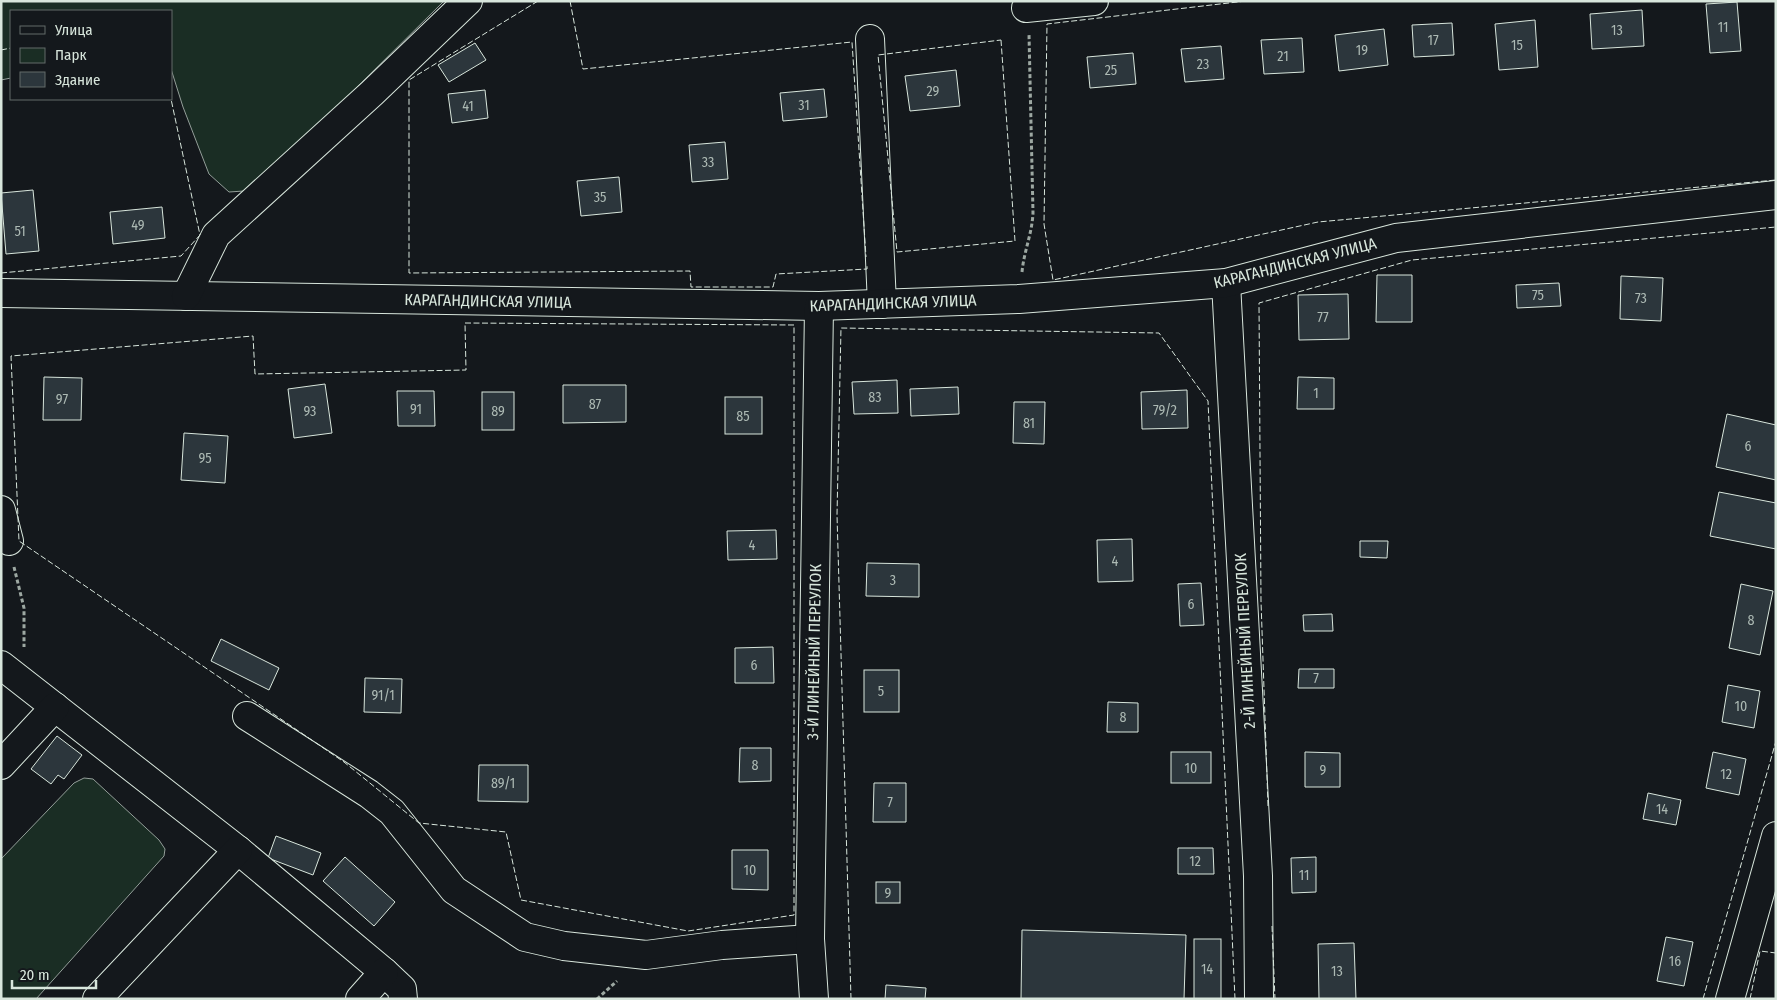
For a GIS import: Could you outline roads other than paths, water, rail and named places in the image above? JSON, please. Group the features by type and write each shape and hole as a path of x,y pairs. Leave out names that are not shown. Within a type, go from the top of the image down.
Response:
{"street":[{"path":"186,296 216,234 372,93 468,1"},
{"path":"1026,8 1094,1"},
{"path":"870,39 882,304"},
{"name":"КАРАГАНДИНСКАЯ УЛИЦА","path":"1,293 819,306 1019,300 1226,283 1396,238 1776,195"},
{"name":"2-Й ЛИНЕЙНЫЙ ПЕРЕУЛОК","path":"1226,283 1258,876 1259,999"},
{"name":"3-Й ЛИНЕЙНЫЙ ПЕРЕУЛОК","path":"814,999 810,939 819,306"},
{"path":"1,510 8,541"},
{"path":"1,665 238,850 384,972 402,989 403,999"},
{"path":"1,766 55,707"},
{"path":"247,716 369,794 392,812 454,890 525,937 564,946 646,955 722,945 810,939"},
{"path":"1730,999 1776,836"},
{"path":"97,999 238,850"},
{"path":"360,999 384,972"}]}
